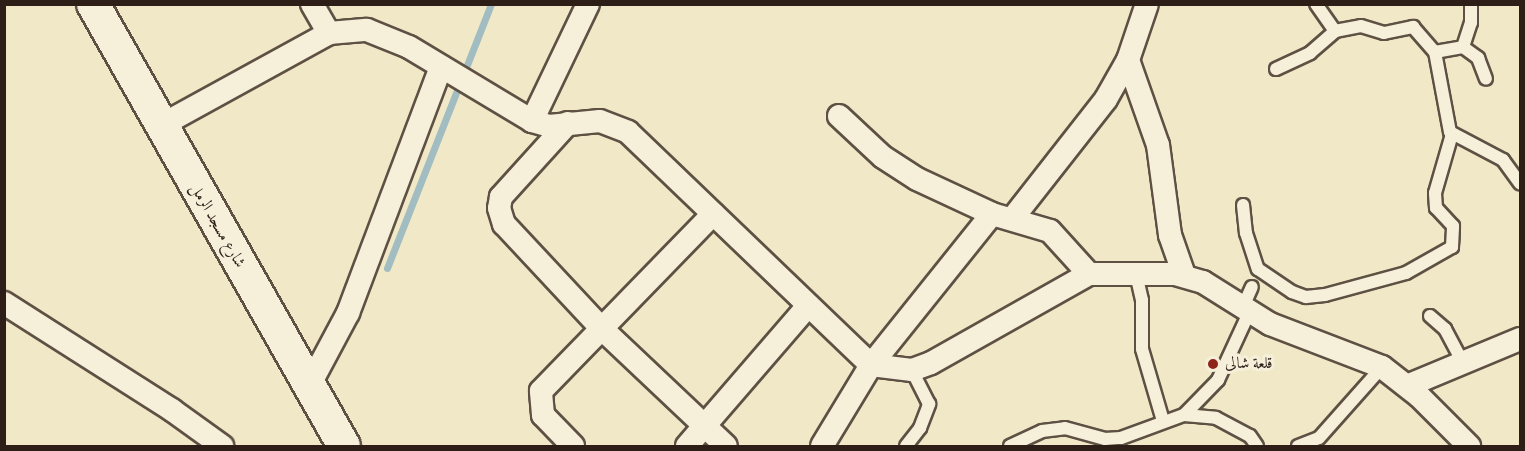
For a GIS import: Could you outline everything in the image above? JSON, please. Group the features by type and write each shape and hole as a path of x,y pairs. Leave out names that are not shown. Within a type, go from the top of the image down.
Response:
{"street":[{"name":"شارع مسجد الرمل","path":"93,4 160,126 344,447"},
{"path":"312,4 329,33"},
{"path":"532,121 588,4"},
{"path":"822,447 871,365 1106,99 1128,60 1147,4"},
{"path":"160,126 329,33 367,30 409,47 532,121 549,126 600,121 622,128 871,365 912,370 931,363 1089,274 1184,275 1203,282 1245,311 1382,367 1407,386 1469,447"},
{"path":"1128,60 1158,145 1170,235 1184,275"},
{"path":"309,386 348,313 441,67"},
{"path":"839,116 883,157 917,179 1002,217 1055,235 1089,274"},
{"path":"568,123 501,197 499,208 504,225 600,327 726,447"},
{"path":"573,447 543,415 539,398 545,385 713,214"},
{"path":"4,303 172,410 222,447"},
{"path":"687,447 808,306"},
{"path":"1407,386 1521,339"}],"lane":[{"path":"1316,4 1335,31"},
{"path":"1463,47 1471,23 1471,4"},
{"path":"1243,205 1246,233 1258,269 1287,290 1306,297 1325,295 1406,273 1452,248 1453,226 1436,208 1436,194 1452,134 1436,52 1413,27 1384,33 1361,26 1335,31 1310,53 1276,69"},
{"path":"1436,52 1463,47 1478,58 1486,79"},
{"path":"1452,134 1503,160 1521,183"},
{"path":"1136,274 1142,300 1142,349 1163,422"},
{"path":"1184,415 1218,380 1252,287"},
{"path":"1430,316 1445,329 1463,363"},
{"path":"1298,447 1319,438 1382,367"},
{"path":"906,447 920,428 929,404 912,370"},
{"path":"1010,447 1042,431 1065,428 1105,439 1121,438 1184,415 1216,418 1250,436 1257,447"}],"waterway":[{"path":"387,268 491,4"}],"place":[{"name":"قلعة شالى","path":"1213,364"}]}
